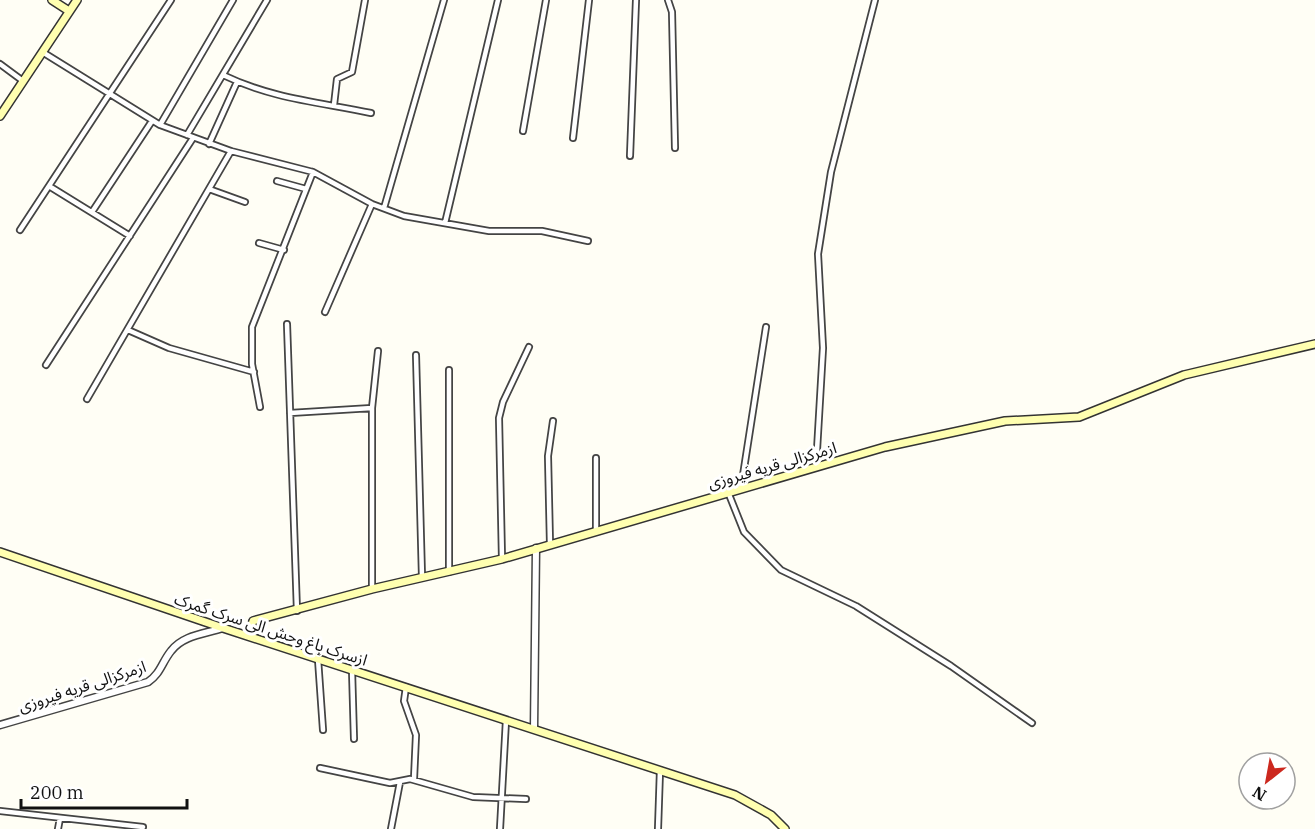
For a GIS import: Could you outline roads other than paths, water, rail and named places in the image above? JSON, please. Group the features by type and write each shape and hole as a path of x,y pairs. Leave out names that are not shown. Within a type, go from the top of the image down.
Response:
{"main road":[{"path":"52,0 69,11"},
{"path":"0,116 44,53 77,0"},
{"name":"ازمرکزالی قریه فیروزی","path":"248,636 253,621 372,589 502,559 885,447 1005,421 1079,417 1184,375 1315,344"},
{"name":"ازسرک باغ وحش الی سرک گمرک","path":"0,552 223,628 735,795 771,815 785,829"}],"street":[{"path":"20,230 171,0"},
{"path":"160,125 233,0"},
{"path":"187,135 267,0"},
{"path":"334,105 337,79 352,72 365,0"},
{"path":"384,208 444,0"},
{"path":"446,223 498,0"},
{"path":"523,131 546,0"},
{"path":"573,138 589,0"},
{"path":"630,156 636,0"},
{"path":"668,0 672,12 675,148"},
{"path":"816,467 823,348 818,254 831,172 875,0"},
{"path":"44,53 152,122 231,151 313,172 372,204 404,216 489,231 542,231 588,241"},
{"path":"0,64 23,81"},
{"path":"223,75 283,98 371,113"},
{"path":"209,144 237,82"},
{"path":"93,212 152,122"},
{"path":"46,365 193,138"},
{"path":"87,399 231,151"},
{"path":"260,407 254,372 252,327 313,172"},
{"path":"277,181 306,189"},
{"path":"49,186 130,236"},
{"path":"209,189 245,202"},
{"path":"325,312 372,204"},
{"path":"259,243 284,250"},
{"path":"287,324 297,611"},
{"path":"741,488 766,327"},
{"path":"128,330 169,348 254,372"},
{"path":"502,559 499,418 503,402 529,348"},
{"path":"372,589 372,408 378,351"},
{"path":"416,355 423,577"},
{"path":"449,370 449,572"},
{"path":"290,413 372,408"},
{"path":"550,544 548,456 553,421"},
{"path":"596,458 596,530"},
{"path":"728,492 744,532 781,570 856,606 951,666 1032,723"},
{"path":"534,729 536,548"},
{"name":"ازمرکزالی قریه فیروزی","path":"0,725 148,682 157,676 169,652 183,640 223,628"},
{"path":"318,659 323,730"},
{"path":"352,670 354,739"},
{"path":"406,687 404,700 416,735 414,779"},
{"path":"500,829 506,720"},
{"path":"320,768 390,783 400,782 406,778 414,779 473,797 526,799"},
{"path":"658,829 660,770"},
{"path":"391,829 400,782"},
{"path":"0,812 140,827"},
{"path":"58,829 60,818"},
{"path":"99,829 100,822"}]}
